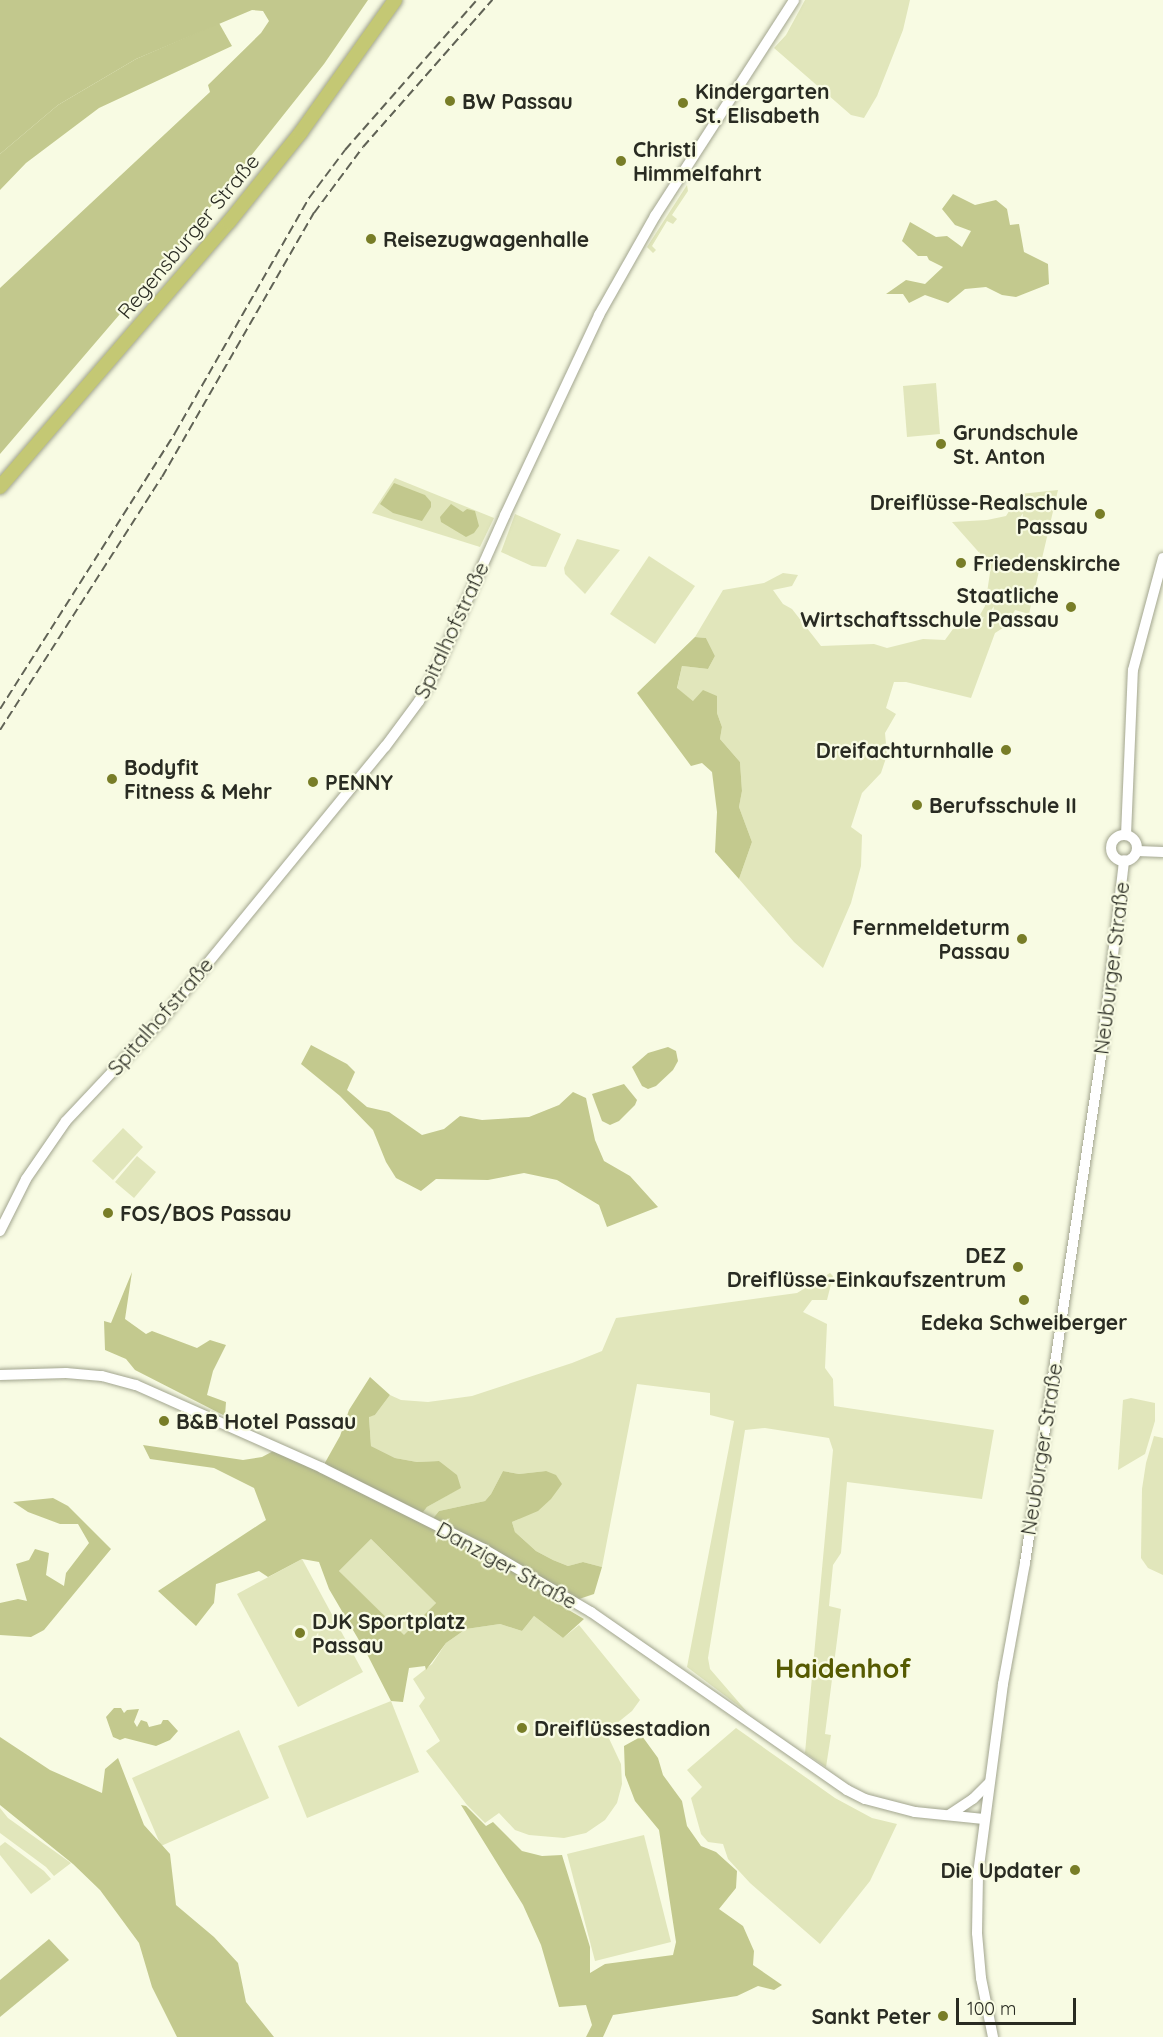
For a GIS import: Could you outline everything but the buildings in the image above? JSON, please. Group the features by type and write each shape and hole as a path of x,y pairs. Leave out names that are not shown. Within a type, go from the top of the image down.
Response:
{"main road":[{"name":"Regensburger Straße","path":"0,487 243,204 301,132 395,0"}],"street":[{"name":"Spitalhofstraße","path":"0,1231 26,1179 66,1121 162,1019 391,740 419,701 433,677 505,515 599,315 655,216 794,0"},
{"path":"1126,835 1133,669 1163,558"},
{"path":"1126,835 1136,842 1137,851 1132,858 1124,861 1114,855 1112,848 1116,838 1126,835"},
{"path":"1137,851 1163,852"},
{"name":"Neuburger Straße","path":"993,2037 981,1978 977,1933 978,1874 984,1819 1101,1057 1124,861"},
{"name":"Danziger Straße","path":"0,1375 66,1373 102,1376 136,1385 322,1468 484,1549 591,1612 847,1790 890,1807 984,1819"},
{"path":"949,1815 973,1799 989,1783"}],"shaded area":[{"path":"0,0 368,0 324,64 192,230 0,454 0,288 210,92 208,85 261,33 269,21 263,11 252,10 136,59 58,105 0,154"},
{"path":"805,0 910,0 903,30 877,96 864,118 851,115 774,48 786,35"},
{"path":"219,23 232,46 99,108 26,163 0,190 0,154 58,105 136,59"},
{"path":"687,185 688,191 672,215 677,219 673,224 667,221 652,246 656,250 653,253 647,247"},
{"path":"953,194 975,205 996,200 1007,209 1010,225 1019,224 1024,252 1048,264 1049,284 1016,297 1002,295 986,287 965,289 948,303 925,295 909,303 903,294 886,294 906,280 925,284 943,267 929,260 927,256 918,256 902,241 910,222 936,237 947,236 962,247 971,231 955,225 942,209"},
{"path":"936,383 940,434 907,437 903,386"},
{"path":"395,478 494,518 480,547 372,513"},
{"path":"394,483 425,495 431,502 431,507 422,521 393,513 380,504"},
{"path":"1058,490 1029,614 1015,610 1006,626 995,633 971,698 906,682 894,682 886,708 896,714 885,733 887,755 881,773 862,793 851,827 862,835 861,866 851,903 823,968 794,942 739,879 752,842 739,807 742,791 740,762 720,739 722,727 717,713 717,696 693,701 677,689 682,666 708,669 715,656 706,638 695,637 723,590 764,583 783,573 798,575 792,586 773,590 783,604 792,609 821,646 874,644 887,648 923,639 945,640 953,629 973,627 985,606 991,566 952,522 987,520 1006,516 1020,494"},
{"path":"451,504 463,512 467,509 475,511 479,526 474,533 466,537 441,522 440,517"},
{"path":"515,514 561,534 546,567 532,566 501,552"},
{"path":"577,539 620,550 585,594 565,574 564,568"},
{"path":"649,556 695,586 655,644 610,614"},
{"path":"695,637 706,638 715,656 708,669 682,666 677,688 693,701 703,690 717,696 717,713 722,727 720,739 740,762 742,791 739,807 752,842 739,879 715,852 717,812 712,772 702,763 691,766 637,693"},
{"path":"311,1045 347,1064 355,1072 347,1090 367,1107 389,1112 422,1135 444,1129 460,1116 482,1120 529,1117 559,1105 573,1092 586,1098 595,1140 604,1161 630,1176 658,1207 607,1227 599,1205 557,1180 524,1173 488,1180 436,1179 421,1191 396,1178 386,1162 373,1130 340,1096 301,1064"},
{"path":"668,1047 676,1051 678,1061 673,1070 656,1086 648,1089 642,1086 632,1067 648,1053"},
{"path":"624,1084 637,1100 619,1121 610,1125 602,1121 592,1094"},
{"path":"123,1128 143,1147 113,1180 92,1161"},
{"path":"137,1156 156,1172 134,1198 115,1182"},
{"path":"132,1272 125,1319 146,1334 152,1331 197,1348 210,1340 226,1345 213,1371 207,1395 226,1402 225,1416 135,1370 126,1359 105,1350 104,1321 111,1323"},
{"path":"830,1273 833,1276 827,1300 812,1300 803,1312 827,1324 825,1368 833,1379 834,1406 994,1430 982,1499 847,1482 841,1553 833,1565 829,1606 841,1609 825,1734 831,1735 826,1767 805,1753 833,1450 829,1438 765,1428 745,1430 708,1658 710,1669 748,1713 687,1667 734,1421 710,1415 710,1393 637,1384 602,1567 583,1562 568,1566 553,1560 536,1551 515,1532 512,1522 519,1519 546,1471 519,1474 503,1471 485,1501 439,1511 430,1522 419,1517 427,1507 460,1488 439,1461 417,1462 395,1458 371,1446 369,1416 375,1415 390,1395 401,1400 428,1402 472,1396 572,1363 602,1351 616,1318 797,1293"},
{"path":"370,1377 390,1395 375,1415 369,1417 371,1446 395,1458 417,1462 439,1461 457,1475 461,1488 427,1507 420,1516 430,1522 439,1511 485,1501 503,1471 519,1474 546,1471 556,1475 562,1484 538,1511 512,1522 515,1532 536,1551 553,1560 568,1566 583,1562 602,1567 594,1594 579,1599 488,1552 555,1602 584,1619 563,1638 534,1616 522,1631 500,1624 466,1629 446,1643 426,1670 425,1666 409,1668 403,1702 391,1701 329,1589 319,1562 302,1559 268,1577 259,1571 216,1584 214,1603 196,1626 158,1591 266,1520 254,1488 214,1468 150,1459 143,1445 243,1460 262,1457 279,1448 322,1468 340,1436 349,1410","holes":["371,1539 436,1603 404,1635 339,1571"]},
{"path":"1131,1398 1155,1403 1155,1421 1145,1454 1118,1470 1123,1400"},
{"path":"1154,1436 1163,1438 1163,1575 1148,1568 1141,1558 1142,1489 1146,1463"},
{"path":"53,1498 68,1506 111,1549 44,1630 31,1637 0,1635 0,1603 18,1599 27,1601 16,1564 29,1560 35,1549 49,1553 46,1575 64,1586 66,1573 89,1543 78,1524 60,1524 28,1512 13,1502"},
{"path":"371,1539 436,1603 404,1636 339,1571"},
{"name":"DJK Sportplatz Passau","path":"302,1559 363,1672 298,1707 237,1594"},
{"name":"Dreiflüssestadion","path":"534,1616 563,1638 579,1625 640,1700 632,1711 606,1732 621,1764 622,1784 617,1803 605,1820 586,1833 564,1838 529,1835 515,1830 499,1813 485,1823 467,1805 426,1751 440,1741 419,1706 425,1698 413,1679 432,1664 446,1643 466,1629 500,1624 522,1631"},
{"path":"391,1701 419,1772 307,1818 278,1746"},
{"path":"114,1708 121,1708 124,1713 127,1710 139,1709 134,1722 137,1727 141,1720 147,1722 149,1727 168,1720 178,1731 170,1740 156,1746 125,1738 120,1740 113,1737 106,1717"},
{"path":"736,1728 835,1798 872,1818 897,1824 870,1881 820,1944 750,1883 728,1859 723,1844 708,1842 701,1834 691,1798 702,1787 687,1770"},
{"path":"239,1730 269,1798 161,1846 132,1778"},
{"path":"642,1736 658,1758 663,1775 682,1801 687,1826 701,1846 716,1852 737,1871 736,1888 719,1909 743,1926 754,1951 753,1965 782,1985 774,1990 758,1986 737,1996 613,2015 603,2037 586,2037 592,2025 586,2005 559,2007 541,1945 523,1905 461,1805 466,1806 486,1826 493,1822 522,1851 542,1856 562,1855 590,1947 590,1973 605,1964 673,1955 676,1942 659,1830 635,1801 625,1775 624,1746"},
{"path":"0,1737 50,1770 102,1793 105,1769 118,1758 144,1825 170,1854 176,1905 214,1937 238,1963 246,2002 274,2037 177,2037 152,1987 139,1943 100,1890 73,1864 0,1805"},
{"path":"0,1808 8,1818 71,1863 54,1876 46,1867 0,1833"},
{"path":"644,1835 671,1942 595,1961 567,1854"},
{"path":"5,1842 44,1871 51,1879 31,1894 0,1855 0,1846"},
{"path":"49,1939 69,1960 0,2017 0,1980"}],"railway":[{"path":"0,709 175,433 309,198 345,150 477,0"},
{"path":"0,730 162,477 314,213 363,147 492,0"}],"place":[{"name":"BW Passau","path":"450,101"},
{"name":"Kindergarten St. Elisabeth","path":"683,103"},
{"name":"Christi Himmelfahrt","path":"621,161"},
{"name":"Reisezugwagenhalle","path":"371,239"},
{"name":"Grundschule St. Anton","path":"941,444"},
{"name":"Dreiflüsse-Realschule Passau","path":"1100,514"},
{"name":"Friedenskirche","path":"961,563"},
{"name":"Staatliche Wirtschaftsschule Passau","path":"1071,607"},
{"name":"Dreifachturnhalle","path":"1006,750"},
{"name":"Bodyfit Fitness & Mehr","path":"112,779"},
{"name":"PENNY","path":"313,782"},
{"name":"Berufsschule II","path":"917,805"},
{"name":"Fernmeldeturm Passau","path":"1022,939"},
{"name":"FOS/BOS Passau","path":"108,1213"},
{"name":"DEZ Dreiflüsse-Einkaufszentrum","path":"1018,1267"},
{"name":"Edeka Schweiberger","path":"1024,1300"},
{"name":"B&B Hotel Passau","path":"164,1421"},
{"name":"DJK Sportplatz Passau","path":"300,1633"},
{"name":"Dreiflüssestadion","path":"522,1728"},
{"name":"Die Updater","path":"1075,1870"},
{"name":"Sankt Peter","path":"943,2016"}],"district":[{"name":"Haidenhof","path":"843,1669"}]}
